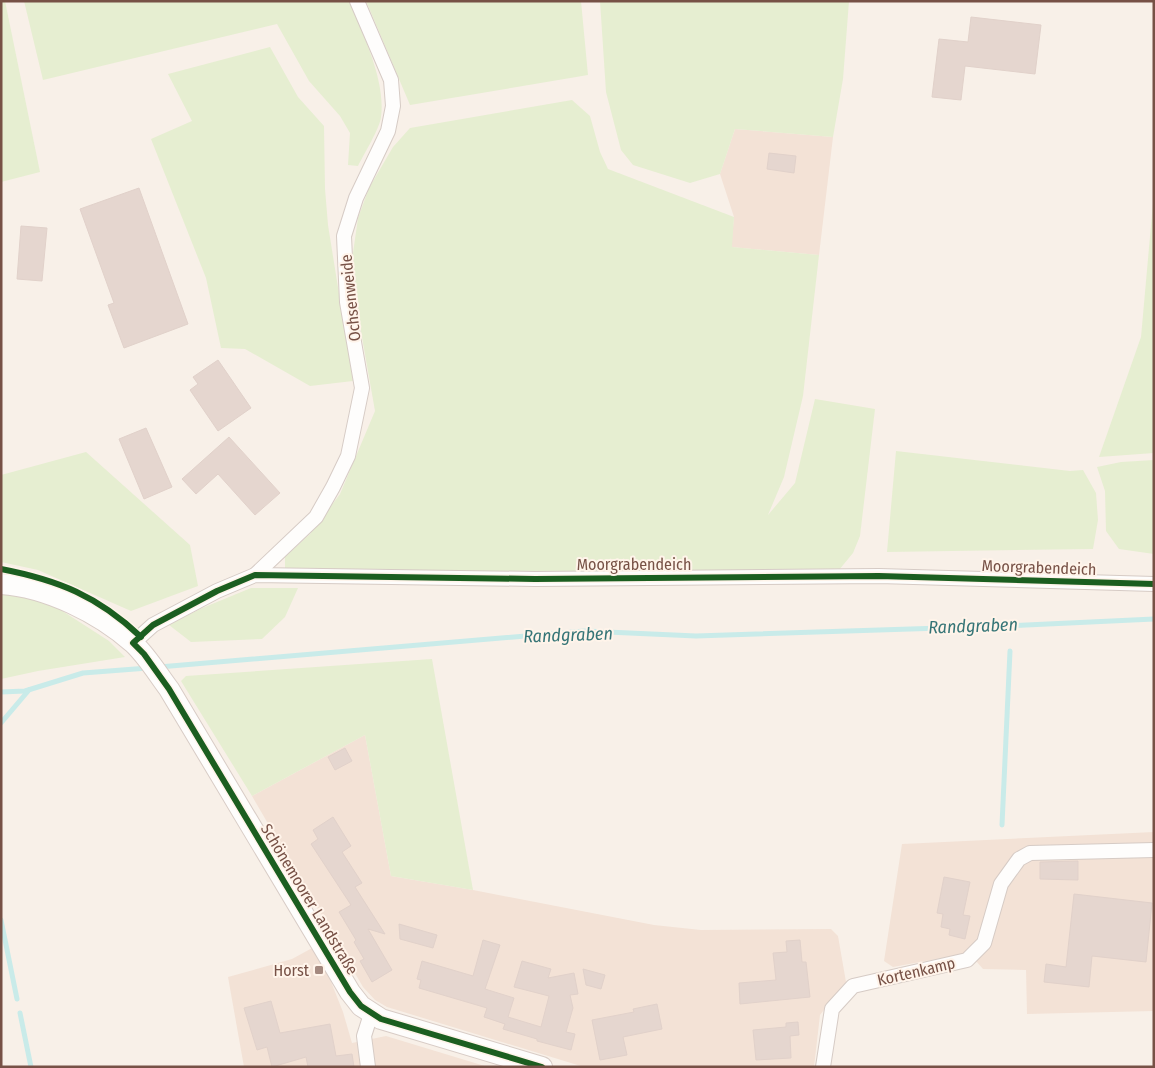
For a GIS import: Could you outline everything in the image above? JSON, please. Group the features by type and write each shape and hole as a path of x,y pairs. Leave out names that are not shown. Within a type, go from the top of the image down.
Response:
{"street":[{"name":"Ochsenweide","path":"255,575 316,517 348,456 362,388 347,302 344,236 356,198 388,131 393,106 391,80 357,1"},
{"name":"Moorgrabendeich","path":"138,649 153,625 255,575 535,579 879,576 1154,584"},
{"name":"Schönemoorer Landstraße","path":"1,584 10,584 57,596 85,611 138,649 169,689 350,992 361,1006 381,1019 542,1067"},
{"name":"Kortenkamp","path":"824,1067 832,1008 852,986 967,960 984,943 1001,884 1019,859 1030,853 1154,850"},
{"path":"368,1067 364,1036 371,1014"}],"shaded area":[{"path":"735,129 833,137 819,255 731,247 734,217 720,174"},
{"path":"365,735 391,876 654,925 701,930 831,929 838,936 846,982 820,1015 814,1067 584,1067 387,1007 375,1000 363,987 252,796"},
{"path":"1154,832 1154,1011 1027,1014 1026,970 983,969 969,953 893,967 884,961 902,844"},
{"path":"314,947 322,959 343,1012 352,1043 386,1036 488,1067 244,1067 228,977 292,959"}],"green space":[{"path":"1,1 5,1 40,172 1,182"},
{"path":"24,1 349,1 367,43 377,73 382,103 380,122 358,166 348,165 350,133 340,116 309,81 277,24 43,80"},
{"path":"366,1 581,1 588,75 410,105"},
{"path":"600,1 849,1 843,79 833,137 735,129 720,174 690,183 633,165 621,150 606,92"},
{"path":"270,47 298,97 324,126 325,189 328,225 353,381 310,386 245,349 221,348 206,278 151,139 192,121 168,74"},
{"path":"572,100 590,116 600,152 608,169 734,217 732,247 819,255 803,396 784,477 768,515 795,483 815,399 875,409 860,536 853,553 839,570 805,574 285,569 285,557 310,534 340,494 375,411 354,292 353,253 358,218 369,188 393,147 410,128"},
{"path":"1154,192 1154,453 1099,457 1141,337"},
{"path":"896,451 1070,471 1083,470 1096,493 1098,520 1093,549 887,552"},
{"path":"86,452 190,545 198,586 131,611 38,570 1,562 1,475"},
{"path":"1154,460 1154,554 1119,549 1106,531 1105,491 1097,467 1121,462"},
{"path":"251,588 298,588 285,617 262,639 191,642 169,625 200,609"},
{"path":"1,593 50,603 109,641 125,657 1,679"},
{"path":"432,659 473,890 391,876 365,735 252,796 181,681 186,676"}],"building":[{"path":"971,17 1041,25 1035,74 965,66 961,100 932,97 939,39 968,42"},
{"path":"769,153 796,156 794,173 767,169"},
{"path":"139,188 188,324 124,348 108,305 114,303 80,209"},
{"path":"21,226 47,228 42,281 17,279"},
{"path":"218,360 251,408 218,431 190,390 198,384 193,377"},
{"path":"146,428 172,487 144,499 119,439"},
{"path":"229,437 280,493 255,515 218,474 196,494 182,479"},
{"path":"345,748 352,761 335,770 328,757"},
{"path":"333,817 351,846 342,852 362,883 355,887 385,934 368,929 392,970 372,982 360,961 364,959 354,942 356,940 339,912 351,905 311,844 318,839 313,830"},
{"path":"1078,861 1078,880 1040,879 1040,862"},
{"path":"944,877 970,882 963,915 970,916 965,939 949,935 950,929 941,927 943,914 937,913"},
{"path":"1074,894 1152,903 1146,962 1092,956 1089,987 1044,982 1046,964 1066,967"},
{"path":"399,924 437,935 433,948 400,939"},
{"path":"483,940 500,945 485,989 514,998 508,1017 541,1027 549,996 514,987 522,961 551,969 548,978 574,973 578,994 570,995 573,1008 566,1032 575,1034 571,1050 503,1029 505,1024 484,1017 487,1008 419,988 421,980 417,979 422,961 473,976"},
{"path":"800,940 802,962 806,962 810,997 740,1004 739,983 776,980 773,953 787,952 786,941"},
{"path":"583,969 605,975 601,989 586,985"},
{"path":"271,1001 280,1033 330,1024 336,1056 352,1054 354,1067 308,1067 306,1057 272,1067 267,1047 257,1050 244,1008"},
{"path":"657,1004 662,1029 623,1037 627,1055 600,1060 592,1020 634,1012 633,1009"},
{"path":"798,1022 799,1035 790,1036 791,1058 756,1060 753,1030 786,1027 786,1023"}],"waterway":[{"name":"Randgraben","path":"159,667 585,631 696,636 1154,619"},
{"path":"1002,825 1010,651"},
{"name":"Randgraben","path":"1,692 25,691 83,673 148,668"},
{"name":"Randgraben","path":"1,723 29,690"},
{"name":"Randgraben","path":"1,920 17,999"},
{"name":"Randgraben","path":"20,1013 31,1067"}],"cycle path":[{"path":"1,569 41,578 93,600 141,637"},
{"path":"542,1067 381,1019 361,1006 350,992 169,689 144,654 133,643 153,625 217,591 255,575 535,579 879,576 1154,584"}],"place":[{"name":"Horst","path":"319,970"}]}
